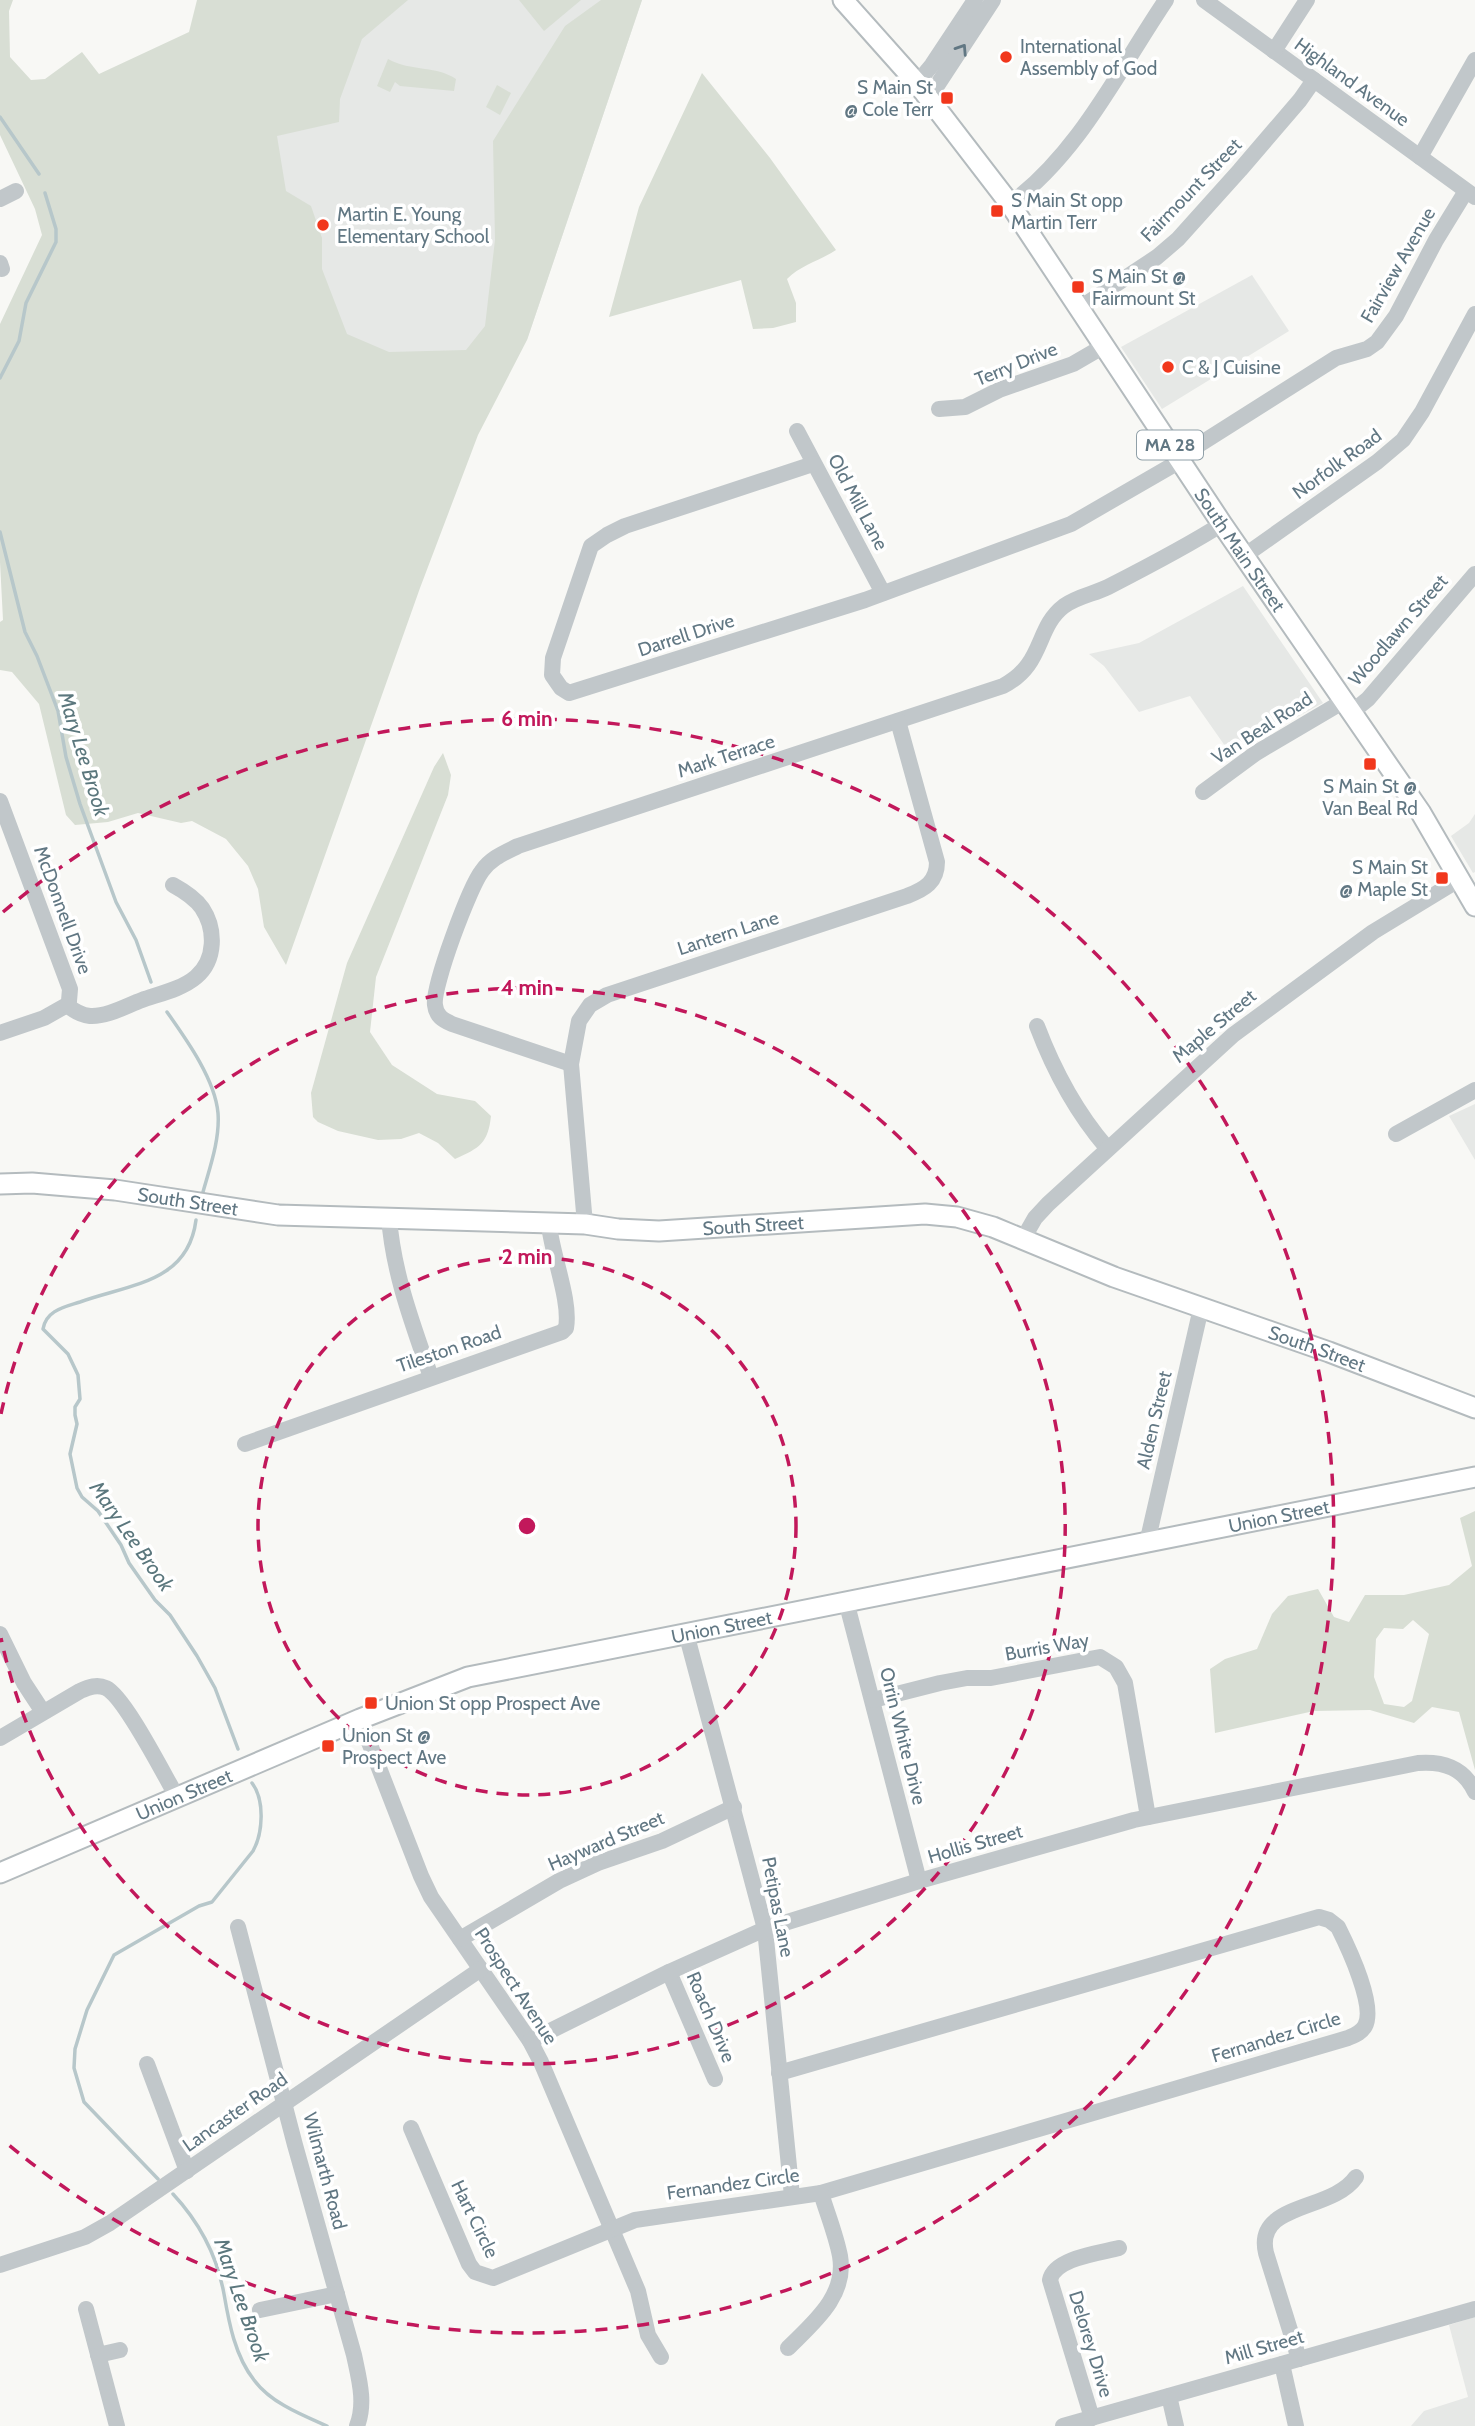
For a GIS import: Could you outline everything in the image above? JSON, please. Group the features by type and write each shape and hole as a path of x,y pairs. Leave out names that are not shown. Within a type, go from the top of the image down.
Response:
{"main road":[{"name":"South Main Street","path":"843,0 922,89 1010,204 1222,524 1420,813 1474,903"},
{"name":"South Street","path":"0,1184 33,1183 115,1190 278,1215 585,1224 659,1231 925,1214 967,1219 1023,1239 1114,1278 1329,1352 1475,1408"},
{"name":"Union Street","path":"0,1873 360,1719 445,1684 477,1675 1475,1476"}],"street":[{"path":"922,89 932,65 975,0"},
{"path":"922,89 938,84 993,0"},
{"path":"1010,204 1039,181 1077,136 1166,0"},
{"name":"Highland Avenue","path":"1204,0 1471,194"},
{"path":"1274,51 1307,0"},
{"path":"1420,157 1475,60"},
{"name":"Fairmount Street","path":"1080,309 1157,257 1178,239 1300,100 1314,80"},
{"path":"0,199 16,191"},
{"name":"Fairview Avenue","path":"1179,459 1336,358 1367,349 1377,342 1396,316 1436,240 1471,194"},
{"name":"Norfolk Road","path":"1244,556 1377,463 1403,440 1422,412 1475,314"},
{"name":"Terry Drive","path":"939,409 955,410 974,403 999,390 1073,364 1104,345"},
{"name":"Old Mill Lane","path":"797,431 883,593"},
{"name":"Darrell Drive","path":"813,464 625,526 591,547 553,657 552,675 561,688 569,693 883,593 1071,524 1179,459"},
{"name":"Mark Terrace","path":"571,1064 444,1021 436,1010 435,999 439,981 471,890 482,869 493,859 518,846 996,689 1010,682 1031,663 1049,625 1066,605 1108,587 1222,524"},
{"name":"Woodlawn Street","path":"1348,706 1367,699 1475,574"},
{"name":"Van Beal Road","path":"1203,792 1256,753 1348,706"},
{"name":"Lantern Lane","path":"585,1224 571,1064 579,1021 586,1009 601,998 907,896 923,890 931,883 937,862 898,721"},
{"name":"McDonnell Drive","path":"0,801 70,989 67,1004 44,1018 0,1032"},
{"name":"Maple Street","path":"1023,1239 1041,1211 1212,1053 1297,986 1382,926 1461,880"},
{"path":"67,1004 76,1012 87,1016 106,1014 179,986 195,978 205,968 213,940 210,925 202,908 192,897 173,885"},
{"path":"1037,1026 1066,1091 1107,1149"},
{"path":"1396,1134 1475,1090"},
{"path":"389,1217 397,1275 431,1377"},
{"name":"Tileston Road","path":"245,1444 556,1334 566,1328 567,1311 551,1247 549,1225"},
{"name":"Alden Street","path":"1147,1542 1201,1308"},
{"name":"Orrin White Drive","path":"846,1601 919,1881"},
{"name":"Petipas Lane","path":"686,1633 765,1929 792,2196"},
{"path":"0,1634 24,1683 43,1712"},
{"name":"Burris Way","path":"873,1700 940,1683 967,1678 991,1678 1100,1657 1116,1667 1125,1683 1148,1818"},
{"path":"0,1738 93,1686 103,1686 113,1692 177,1797"},
{"name":"Prospect Avenue","path":"360,1719 431,1896 530,2041 638,2291 648,2335 661,2357"},
{"name":"Hollis Street","path":"530,2041 669,1972 765,1929 919,1881 1148,1818 1418,1763 1441,1763 1453,1767 1465,1776 1475,1792"},
{"name":"Hayward Street","path":"460,1939 559,1881 598,1863 662,1841 734,1807"},
{"name":"Fernandez Circle","path":"610,2229 635,2220 821,2193 1348,2038 1358,2034 1365,2026 1368,2005 1338,1927 1319,1917 779,2073"},
{"name":"Wilmarth Road","path":"238,1927 362,2389 362,2409 357,2426"},
{"name":"Lancaster Road","path":"0,2265 85,2237 131,2210 481,1969"},
{"name":"Roach Drive","path":"669,1972 715,2079"},
{"path":"147,2064 187,2171"},
{"name":"Hart Circle","path":"411,2128 469,2264 482,2276 493,2278 506,2274 610,2229"},
{"path":"1299,2359 1266,2253 1266,2232 1271,2223 1280,2216 1334,2197 1356,2177"},
{"path":"788,2348 828,2306 836,2292 840,2275 840,2256 821,2193"},
{"name":"Delorey Drive","path":"1092,2418 1050,2280 1054,2270 1064,2263 1119,2248"},
{"path":"260,2310 337,2294"},
{"path":"86,2309 117,2426"},
{"name":"Mill Street","path":"1063,2426 1475,2309"},
{"path":"98,2355 120,2350"},
{"path":"1282,2364 1296,2426"},
{"path":"1169,2396 1176,2426"}],"shaded area":[{"path":"0,0 13,0 9,11 10,57 31,80 45,79 82,52 99,74 189,32 197,0 408,0 362,39 340,99 339,122 277,136 286,191 311,206 322,238 322,269 347,334 389,352 466,350 485,326 495,240 493,141 565,26 601,0 642,0 527,340 478,435 420,588 286,965 264,927 258,889 248,866 226,839 192,821 181,823 138,813 108,822 75,825 66,815 39,704 12,672 0,670 0,622 3,620 0,562 0,324 42,235 35,209 0,135"},
{"name":"Martin E. Young Elementary School","path":"328,0 642,0 527,340 207,445 13,109"},
{"path":"519,0 581,0 544,31"},
{"path":"388,59 406,66 448,75 456,79 454,91 400,86 395,82 390,92 377,86"},
{"path":"702,73 770,158 836,250 798,270 787,279 796,303 796,322 773,328 753,329 741,280 609,317 639,207"},
{"path":"497,85 511,93 500,115 486,107"},
{"path":"1252,275 1289,331 1162,409 1121,347"},
{"path":"1243,586 1323,703 1230,753 1190,696 1139,712 1104,666 1089,654 1139,643"},
{"path":"443,753 451,775 448,795 376,977 370,1032 392,1065 437,1094 475,1101 491,1116 488,1133 481,1144 455,1159 438,1143 419,1133 401,1139 378,1140 338,1131 318,1122 313,1117 311,1093 347,963 434,767"},
{"path":"1475,814 1473,873 1451,836 1469,823"},
{"path":"1475,1104 1475,1160 1449,1116"},
{"path":"1475,1511 1475,1770 1459,1712 1432,1707 1414,1723 1370,1710 1314,1711 1215,1733 1210,1669 1225,1659 1257,1649 1272,1614 1288,1596 1318,1589 1334,1617 1349,1622 1365,1595 1404,1595 1449,1585 1472,1566 1460,1518","holes":["1413,1620 1429,1634 1412,1701 1404,1707 1384,1704 1374,1677 1376,1639 1384,1628 1403,1629"]},
{"path":"1475,2317 1475,2426 1411,2426 1424,2411 1468,2397 1449,2325"}],"waterway":[{"name":"Mary Lee Brook","path":"0,117 39,174"},
{"name":"Mary Lee Brook","path":"0,378 19,341 26,303 56,242 56,229 45,193"},
{"name":"Mary Lee Brook","path":"0,532 25,632 58,711 66,757 80,804 116,902 136,940 151,982"},
{"name":"Mary Lee Brook","path":"167,1012 206,1073 216,1100 217,1133 203,1192"},
{"name":"Mary Lee Brook","path":"196,1220 191,1241 182,1257 169,1269 137,1285 57,1310 48,1317 43,1329 68,1354 78,1375 80,1399 75,1407 77,1424 70,1454 77,1488 82,1497 98,1511 121,1545 129,1563 155,1600 170,1615 197,1656 215,1688 238,1749"},
{"name":"Mary Lee Brook","path":"158,2179 84,2102 74,2068 75,2049 87,2010 114,1955 199,1906 212,1902 253,1851 259,1835 261,1807 252,1783"},
{"name":"Mary Lee Brook","path":"173,2194 199,2228 212,2253 234,2339 247,2371 261,2388 278,2402 327,2426"}],"place":[{"name":"International Assembly of God","path":"1006,57"},
{"name":"S Main St @ Cole Terr","path":"947,98"},
{"name":"S Main St opp Martin Terr","path":"997,211"},
{"name":"Martin E. Young Elementary School","path":"323,225"},
{"name":"S Main St @ Fairmount St","path":"1078,287"},
{"name":"C & J Cuisine","path":"1168,367"},
{"name":"S Main St @ Van Beal Rd","path":"1370,764"},
{"name":"S Main St @ Maple St","path":"1442,878"},
{"name":"Union St opp Prospect Ave","path":"371,1703"},
{"name":"Union St @ Prospect Ave","path":"328,1746"}]}
